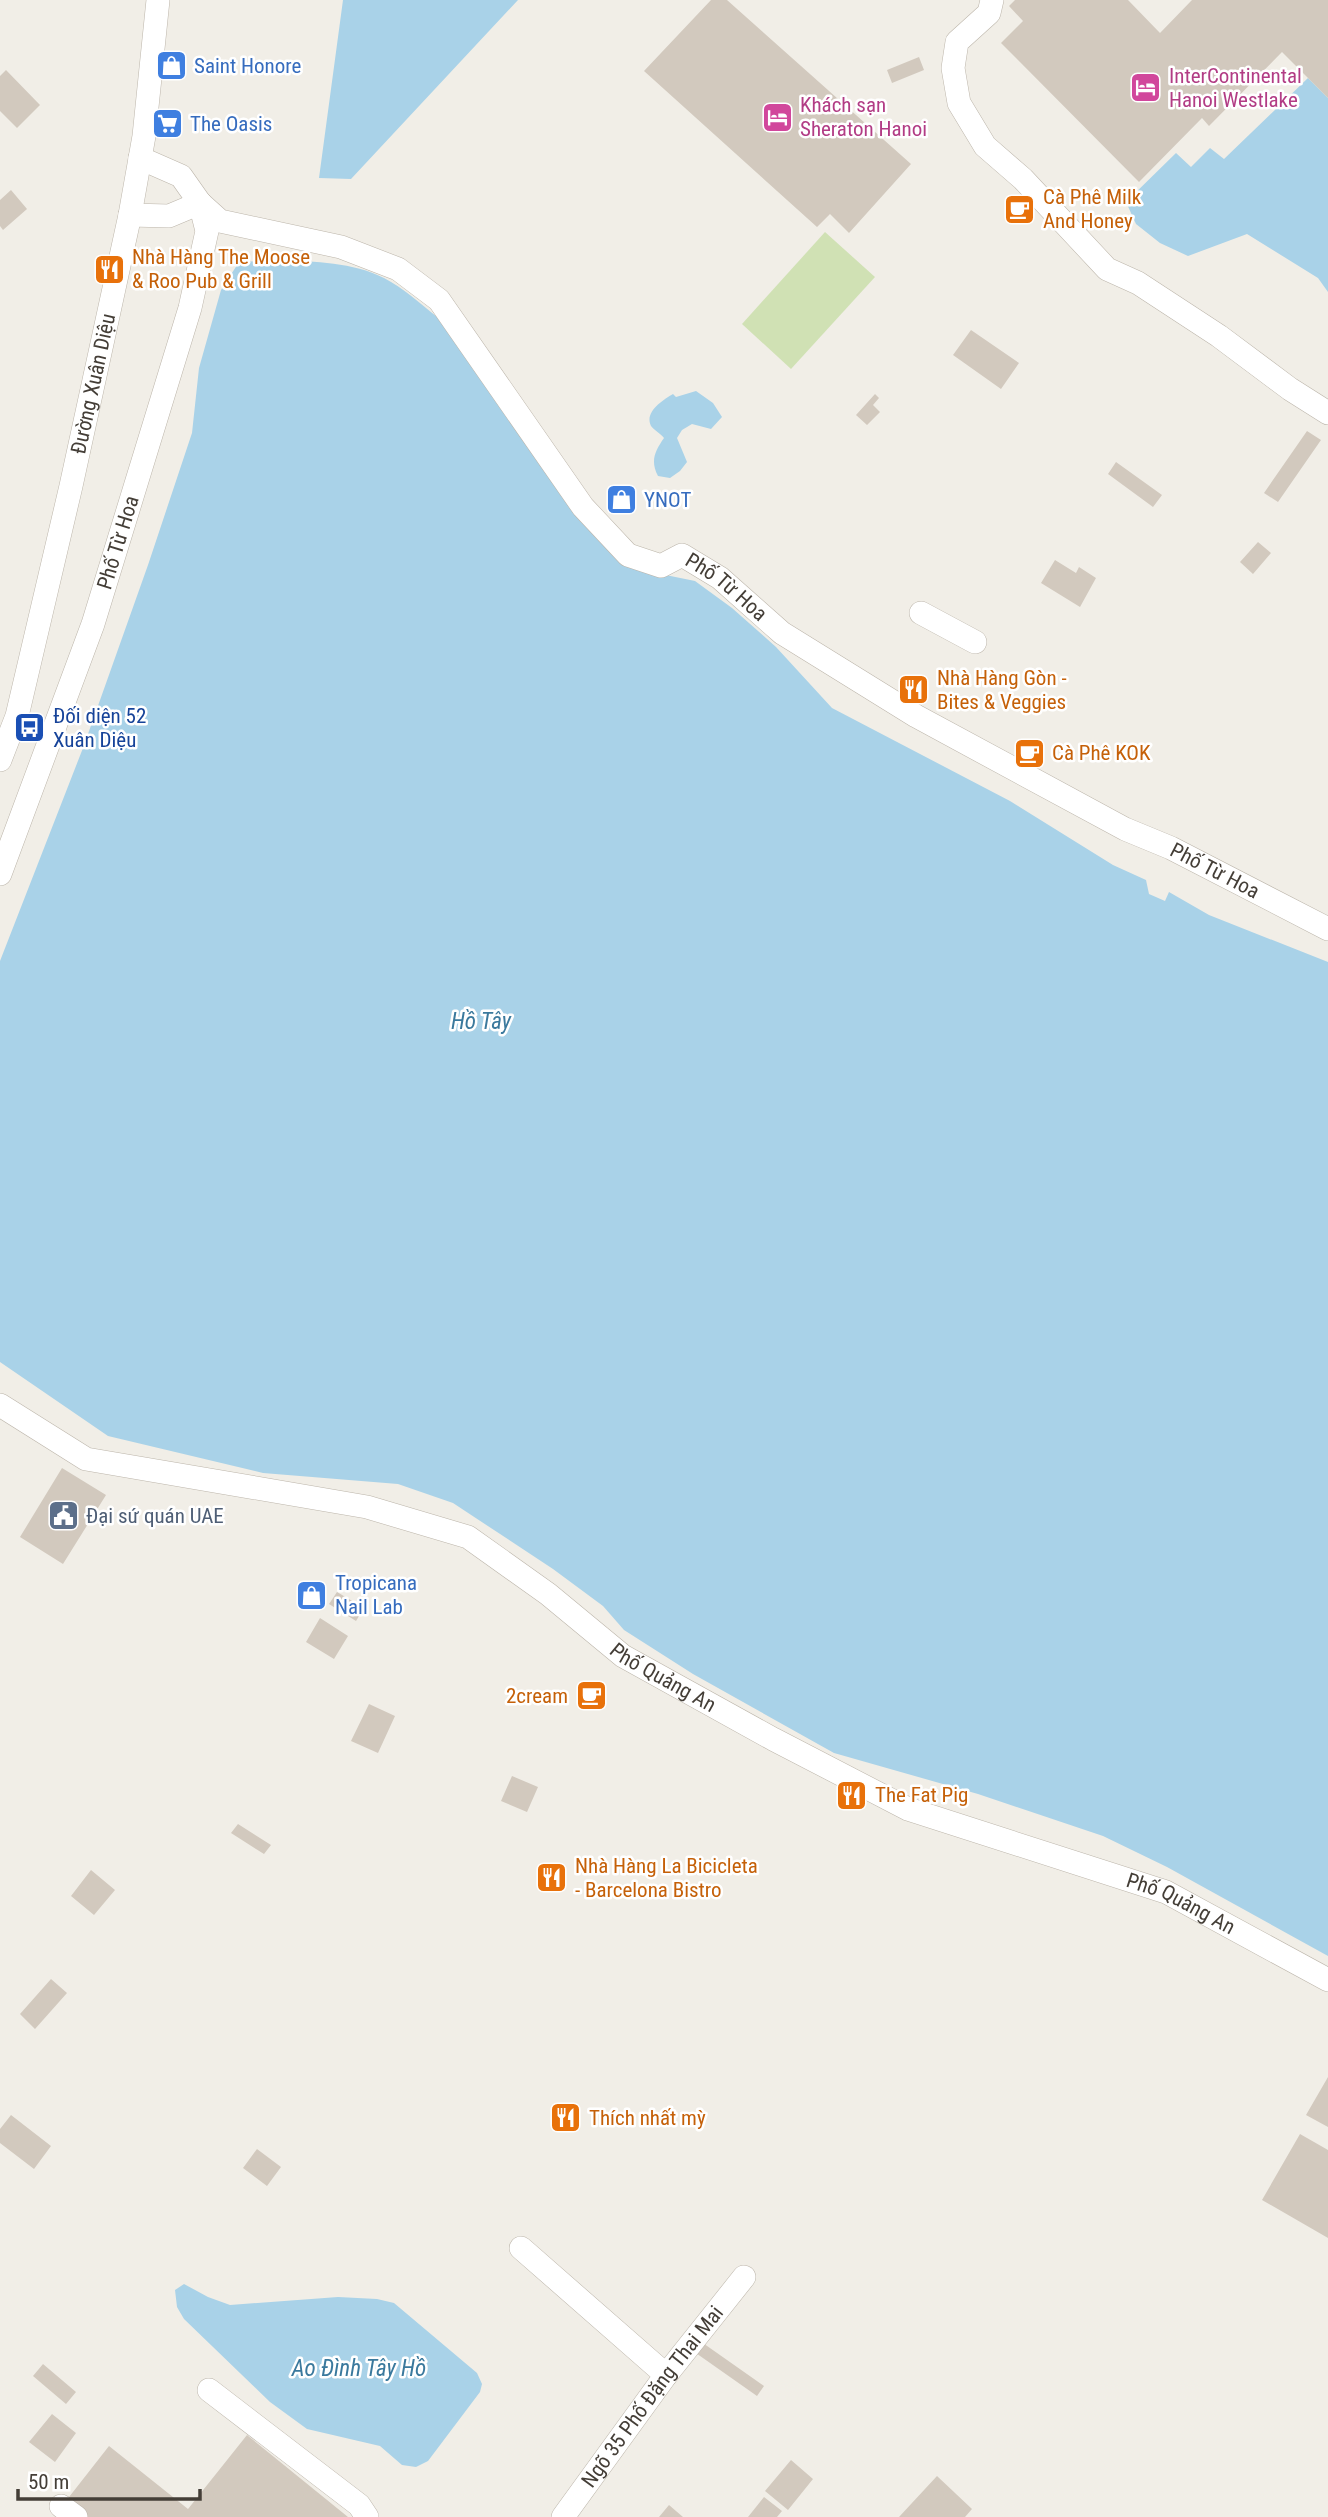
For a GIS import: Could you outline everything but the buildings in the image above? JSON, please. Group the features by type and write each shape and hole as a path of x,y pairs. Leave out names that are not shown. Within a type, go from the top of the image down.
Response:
{"street":[{"name":"Đường Xuân Diệu","path":"0,760 17,716 130,215 140,158 158,0"},
{"path":"992,0 989,13 957,42 953,68 959,103 985,146 1023,179 1107,269 1138,283 1328,413"},
{"name":"Phố Từ Hoa","path":"140,158 181,176 200,203 220,221 341,247 398,269 439,300 583,507 628,555 661,566 682,555 720,578 782,633 916,716 1125,829 1171,848 1328,929"},
{"name":"Phố Từ Hoa","path":"0,874 93,624 190,308 207,231 200,203"},
{"path":"130,215 169,216 200,203"},
{"path":"920,613 975,642"},
{"name":"Phố Quảng An","path":"0,1405 86,1459 367,1507 468,1537 548,1594 623,1656 773,1739 908,1809 1166,1892 1328,1980"},
{"path":"521,2248 666,2375"},
{"name":"Ngõ 35 Phố Đặng Thai Mai","path":"563,2517 666,2375 744,2277"},
{"path":"209,2390 359,2505 367,2517"}],"green space":[{"path":"825,232 875,277 791,369 742,324"}],"water":[{"path":"343,0 518,0 351,179 319,178"},
{"path":"1308,78 1328,98 1328,292 1318,278 1247,234 1188,256 1160,243 1136,224 1126,202 1176,153 1191,167 1210,148 1224,159"},
{"name":"Hồ Tây","path":"281,260 360,269 384,278 418,301 437,317 646,571 695,581 732,608 776,647 832,708 1010,801 1113,865 1146,880 1149,894 1165,901 1169,892 1209,915 1328,962 1328,1956 1167,1867 1103,1836 978,1794 834,1753 693,1674 624,1630 603,1606 553,1569 453,1503 398,1484 263,1473 108,1436 0,1362 0,961 83,748 192,433 199,368 221,290 239,262"},
{"path":"696,391 713,403 722,417 711,429 692,424 682,430 677,438 687,462 670,478 658,476 654,466 655,456 664,438 651,426 652,411 673,394 676,397"},
{"name":"Ao Đình Tây Hồ","path":"184,2284 230,2305 338,2297 377,2299 394,2303 477,2373 482,2384 480,2392 428,2461 416,2467 402,2465 380,2446 307,2429 270,2402 184,2319 177,2307 175,2290"}],"place":[{"name":"Saint Honore","path":"171,66"},
{"name":"InterContinental Hanoi Westlake","path":"1146,88"},
{"name":"Khách sạn Sheraton Hanoi","path":"777,117"},
{"name":"The Oasis","path":"167,124"},
{"name":"Cà Phê Milk And Honey","path":"1020,209"},
{"name":"Nhà Hàng The Moose & Roo Pub & Grill","path":"109,269"},
{"name":"YNOT","path":"621,500"},
{"name":"Nhà Hàng Gòn - Bites & Veggies","path":"914,690"},
{"name":"Đối diện 52 Xuân Diệu","path":"30,728"},
{"name":"Cà Phê KOK","path":"1029,753"},
{"name":"Đại sứ quán UAE","path":"63,1516"},
{"name":"Tropicana Nail Lab","path":"312,1595"},
{"name":"2cream","path":"591,1696"},
{"name":"The Fat Pig","path":"852,1795"},
{"name":"Nhà Hàng La Bicicleta - Barcelona Bistro","path":"552,1878"},
{"name":"Thích nhất mỳ","path":"566,2118"}]}
